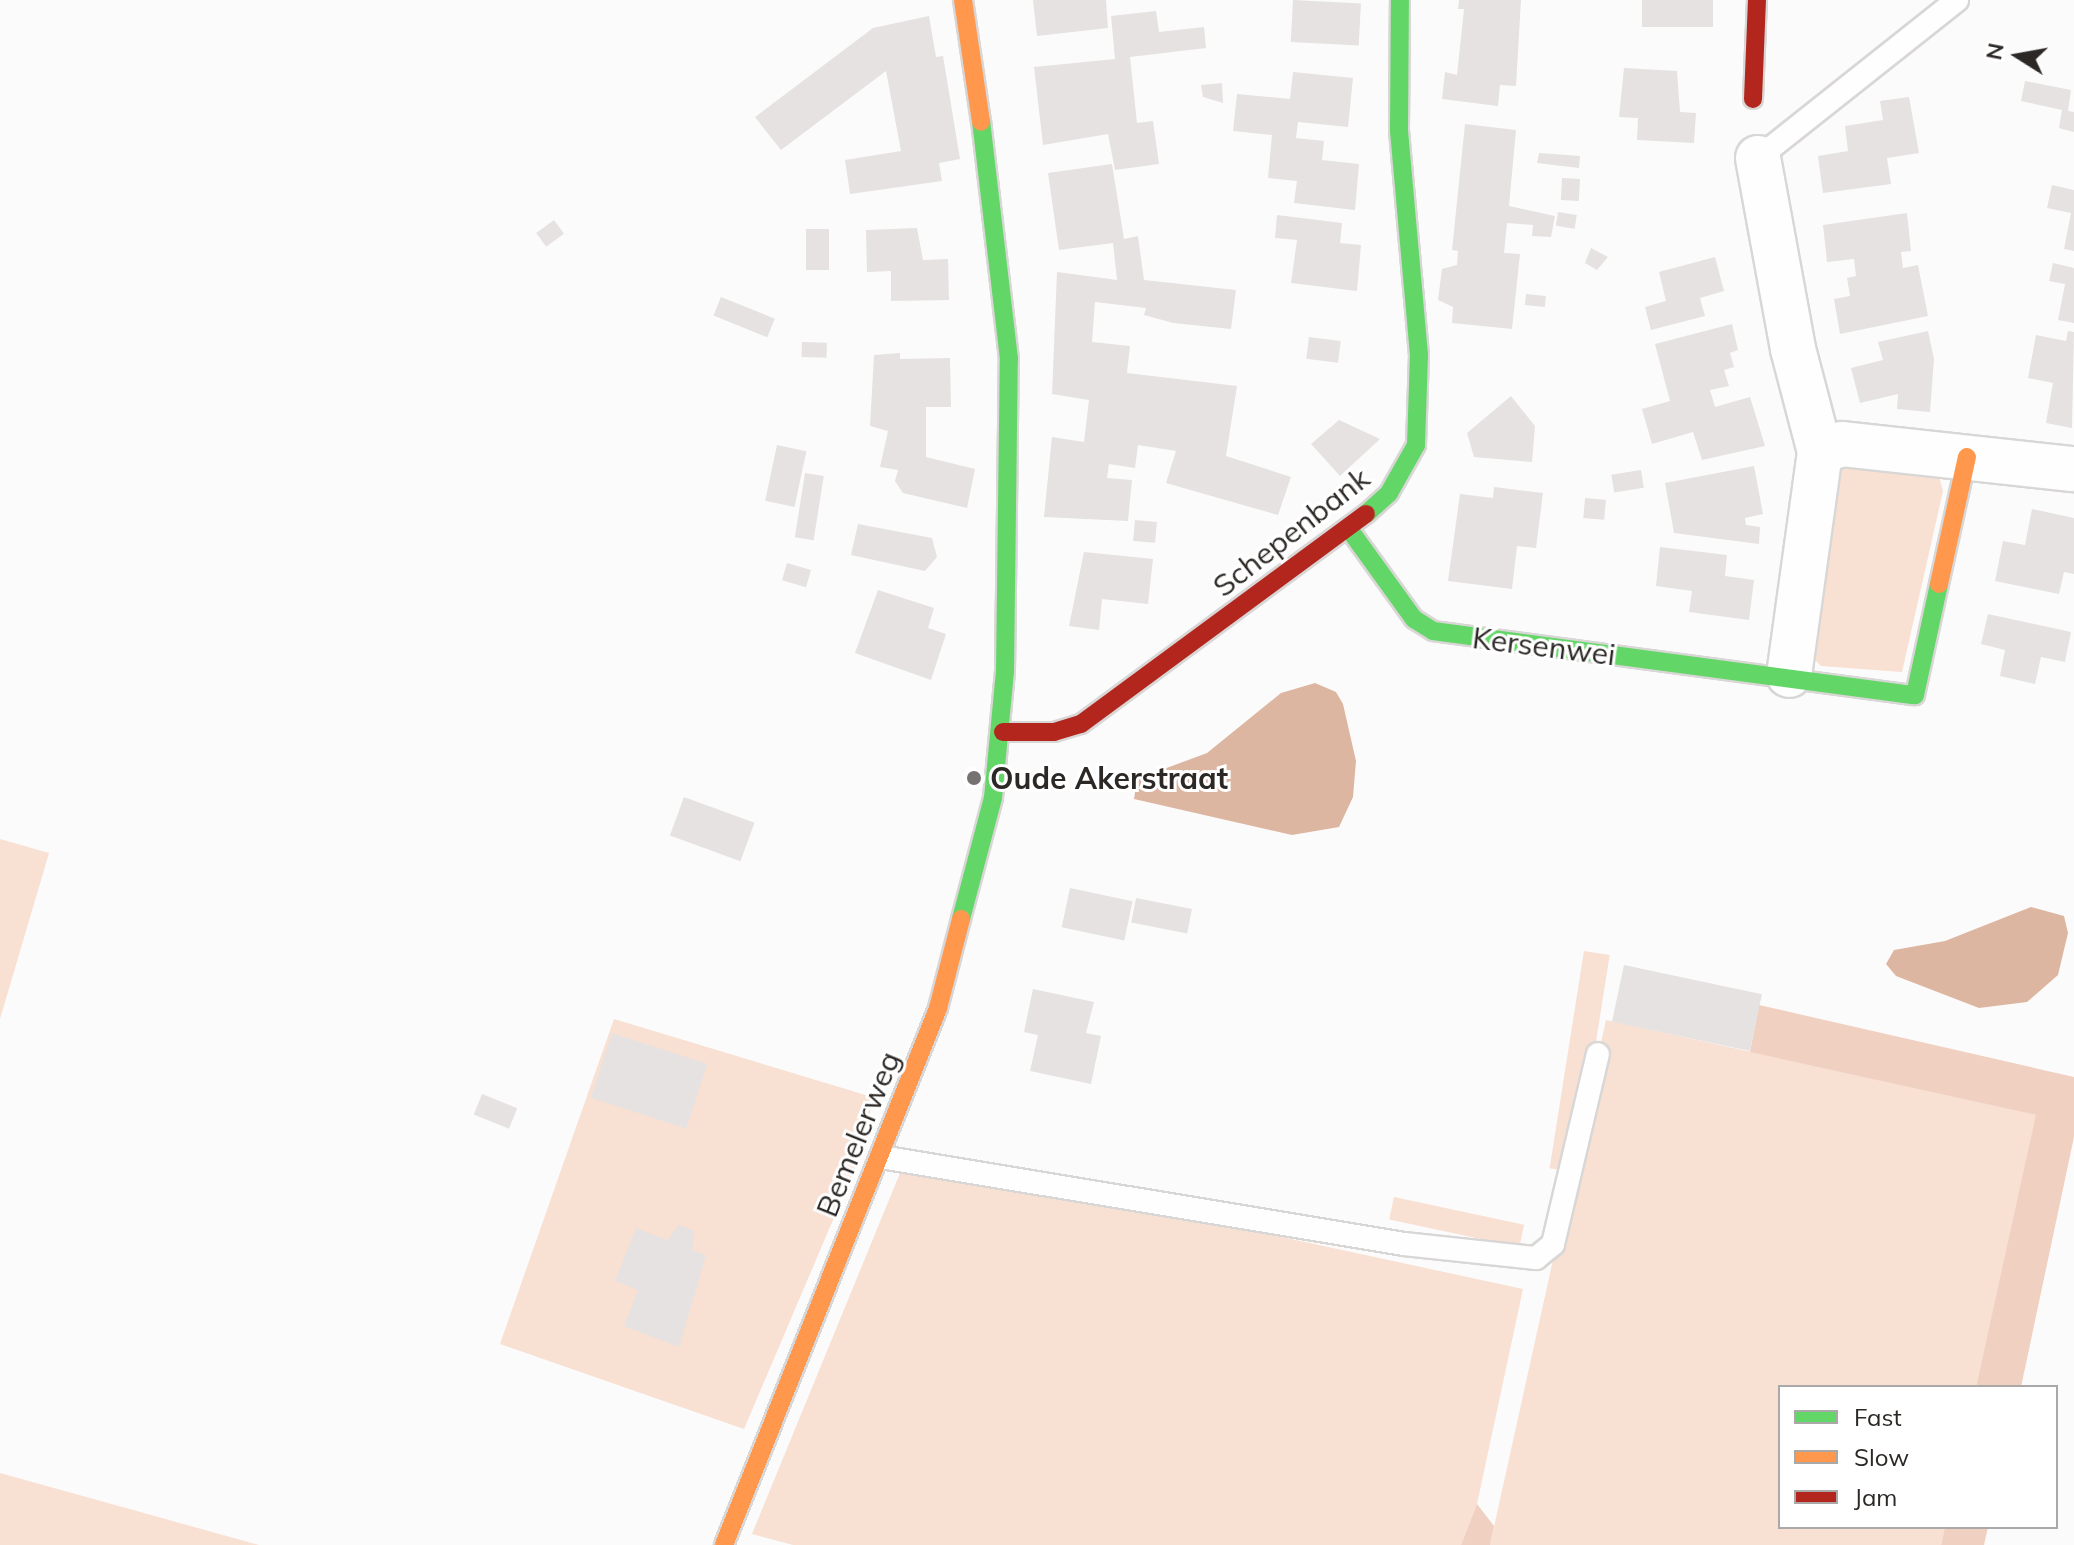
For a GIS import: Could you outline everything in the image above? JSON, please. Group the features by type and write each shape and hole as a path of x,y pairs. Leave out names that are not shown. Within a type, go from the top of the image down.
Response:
{"street":[{"path":"963,0 1000,250 1009,359 1003,732"},
{"name":"Schepenbank","path":"1003,732 1054,732 1081,724 1349,529 1389,493 1416,445 1419,355 1399,130 1400,0"},
{"path":"1753,99 1757,0"},
{"path":"1758,158 1793,349 1820,452 1789,675"},
{"path":"1820,452 1842,444 2074,469"},
{"name":"Kersenwei","path":"1349,529 1414,619 1433,631 1789,675 1915,695 1967,457"},
{"name":"Bemelerweg","path":"724,1545 881,1157 954,959 983,850 1003,732"}],"lane":[{"path":"1758,158 1957,0"},
{"path":"881,1157 1404,1244 1536,1258 1553,1244 1598,1054"}],"shaded area":[{"path":"1839,464 1939,476 1943,491 1902,672 1821,666 1812,657"},
{"path":"1315,683 1336,692 1343,704 1356,761 1353,797 1339,827 1292,835 1134,799 1137,779 1207,753 1281,693"},
{"path":"0,839 49,853 0,1019"},
{"path":"2031,907 2064,916 2068,933 2058,975 2027,1002 1979,1008 1896,976 1886,964 1894,950 1945,941"},
{"path":"1584,951 1610,955 1575,1172 1550,1168"},
{"path":"1759,1005 2074,1077 2074,1137 2021,1385 1976,1385 2036,1115 1750,1052"},
{"path":"614,1019 872,1097 867,1140 744,1429 500,1344"},
{"path":"1606,1020 2037,1115 1976,1385 1778,1385 1778,1529 1945,1529 1941,1545 1490,1545"},
{"path":"907,1156 1523,1289 1477,1504 1461,1545 793,1545 752,1534"},
{"path":"1394,1197 1524,1225 1519,1247 1389,1219"},
{"path":"0,1473 259,1545 0,1545"},
{"path":"1477,1504 1494,1526 1490,1545 1461,1545"},
{"path":"1945,1529 1988,1529 1984,1545 1941,1545"}],"building":[{"path":"1033,0 1106,0 1108,28 1037,36"},
{"path":"1293,0 1361,4 1359,46 1291,42"},
{"path":"1459,0 1521,0 1516,86 1500,85 1498,106 1442,99 1445,72 1457,75 1464,9 1458,9"},
{"path":"1642,0 1713,0 1713,27 1642,27"},
{"path":"1156,11 1159,32 1204,27 1206,48 1130,57 1137,123 1153,121 1159,164 1115,170 1108,134 1043,145 1034,67 1115,59 1111,16"},
{"path":"929,16 936,57 943,56 960,159 939,163 942,181 850,194 845,160 901,151 886,71 781,150 755,117 873,28"},
{"path":"1624,68 1677,71 1680,112 1696,113 1694,143 1637,140 1638,118 1619,117"},
{"path":"1293,72 1353,78 1348,127 1298,122 1296,138 1324,141 1322,160 1359,164 1355,210 1294,203 1297,181 1268,178 1272,135 1233,131 1237,94 1290,99"},
{"path":"2025,81 2071,90 2068,111 2074,112 2074,132 2059,128 2062,110 2021,101"},
{"path":"1222,83 1223,103 1203,97 1201,85"},
{"path":"1909,97 1919,153 1887,158 1891,184 1823,193 1818,156 1848,151 1845,126 1883,120 1880,101"},
{"path":"1465,124 1516,130 1509,206 1555,216 1551,237 1532,236 1533,225 1507,223 1504,253 1520,254 1512,329 1452,323 1453,307 1438,300 1442,269 1457,265 1458,251 1452,250"},
{"path":"1539,153 1580,156 1579,168 1537,163"},
{"path":"1112,164 1124,239 1138,236 1144,280 1236,290 1231,329 1173,323 1144,315 1146,308 1095,302 1092,342 1130,346 1127,373 1237,386 1226,456 1291,477 1278,515 1166,483 1176,451 1138,445 1135,468 1109,464 1107,478 1132,480 1128,521 1044,517 1052,437 1084,442 1089,400 1052,394 1057,272 1117,280 1113,243 1059,250 1048,173"},
{"path":"1562,178 1580,179 1579,201 1561,200"},
{"path":"2052,185 2074,190 2074,251 2064,249 2071,213 2047,208"},
{"path":"1558,212 1577,215 1575,229 1556,226"},
{"path":"1907,213 1911,251 1901,252 1903,268 1918,265 1928,316 1840,334 1834,299 1850,296 1847,278 1856,276 1854,259 1827,262 1823,225"},
{"path":"1277,215 1342,223 1340,243 1361,245 1357,291 1291,283 1297,240 1275,238"},
{"path":"554,220 564,234 546,247 536,233"},
{"path":"917,228 923,260 948,259 949,300 891,301 891,271 867,272 866,230"},
{"path":"806,229 829,229 829,270 806,270"},
{"path":"1591,248 1608,257 1597,270 1585,263"},
{"path":"1715,257 1724,291 1700,298 1705,316 1651,330 1645,307 1666,301 1659,272"},
{"path":"2053,263 2074,268 2074,323 2058,320 2065,284 2049,281"},
{"path":"1526,294 1546,296 1545,307 1525,305"},
{"path":"721,297 775,319 767,337 714,316"},
{"path":"1732,324 1738,350 1730,353 1734,367 1724,370 1729,386 1710,390 1715,407 1750,397 1765,446 1702,460 1693,432 1652,444 1642,409 1670,401 1655,344"},
{"path":"1928,331 1934,359 1930,412 1897,409 1898,394 1860,403 1851,368 1883,360 1878,342"},
{"path":"2068,331 2074,332 2072,428 2046,423 2053,383 2028,378 2036,335 2066,341"},
{"path":"1309,337 1341,341 1338,363 1306,359"},
{"path":"802,342 827,343 826,358 801,357"},
{"path":"900,353 900,359 950,358 951,407 926,407 926,457 975,469 967,508 903,493 895,481 898,470 880,467 888,431 870,426 874,355"},
{"path":"1511,396 1535,426 1532,462 1474,457 1467,433"},
{"path":"1339,420 1380,439 1340,476 1311,444"},
{"path":"777,445 806,451 794,507 765,501"},
{"path":"1754,466 1763,514 1745,518 1746,525 1760,527 1759,544 1674,533 1665,483"},
{"path":"1641,470 1644,488 1614,492 1611,475"},
{"path":"805,473 824,476 814,540 795,537"},
{"path":"1494,487 1543,493 1536,548 1517,546 1512,589 1448,581 1460,494 1493,498"},
{"path":"1585,498 1606,500 1604,520 1583,518"},
{"path":"2032,509 2074,518 2074,574 2064,572 2059,594 1995,581 2003,541 2025,545"},
{"path":"1135,520 1157,522 1155,543 1133,541"},
{"path":"858,524 932,538 937,557 925,571 851,555"},
{"path":"1660,547 1727,555 1725,576 1754,580 1749,620 1689,612 1692,591 1656,586"},
{"path":"1084,552 1153,559 1148,604 1102,599 1099,630 1069,626"},
{"path":"787,563 811,570 806,587 782,580"},
{"path":"878,590 934,608 928,628 946,634 931,680 855,653"},
{"path":"1988,614 2071,632 2065,662 2041,657 2035,684 2000,676 2005,650 1981,644"},
{"path":"684,797 754,823 740,861 670,836"},
{"path":"1070,888 1133,901 1124,940 1062,927"},
{"path":"1136,898 1192,909 1187,933 1131,923"},
{"path":"1624,965 1762,994 1750,1051 1612,1022"},
{"path":"1033,989 1094,1002 1086,1033 1101,1036 1091,1084 1030,1071 1038,1035 1024,1032"},
{"path":"612,1033 707,1064 686,1129 591,1098"},
{"path":"482,1094 517,1108 509,1129 474,1114"},
{"path":"679,1225 694,1231 692,1250 706,1255 679,1347 624,1326 638,1290 615,1281 636,1228 667,1240"}],"traffic: fast":[{"path":"1366,514 1389,493 1416,445 1419,355 1399,130 1400,0"},
{"path":"961,919 993,798 1005,671 1009,359 981,122"},
{"path":"1349,529 1414,619 1433,631 1915,695 1939,584"}],"traffic: slow":[{"path":"963,0 981,122"},
{"path":"1939,584 1967,457"},
{"path":"724,1545 938,1008 961,919"}],"traffic: jam":[{"path":"1753,99 1757,0"},
{"path":"1003,732 1054,732 1081,724 1366,514"}],"place":[{"name":"Oude Akerstraat","path":"974,778"}]}
